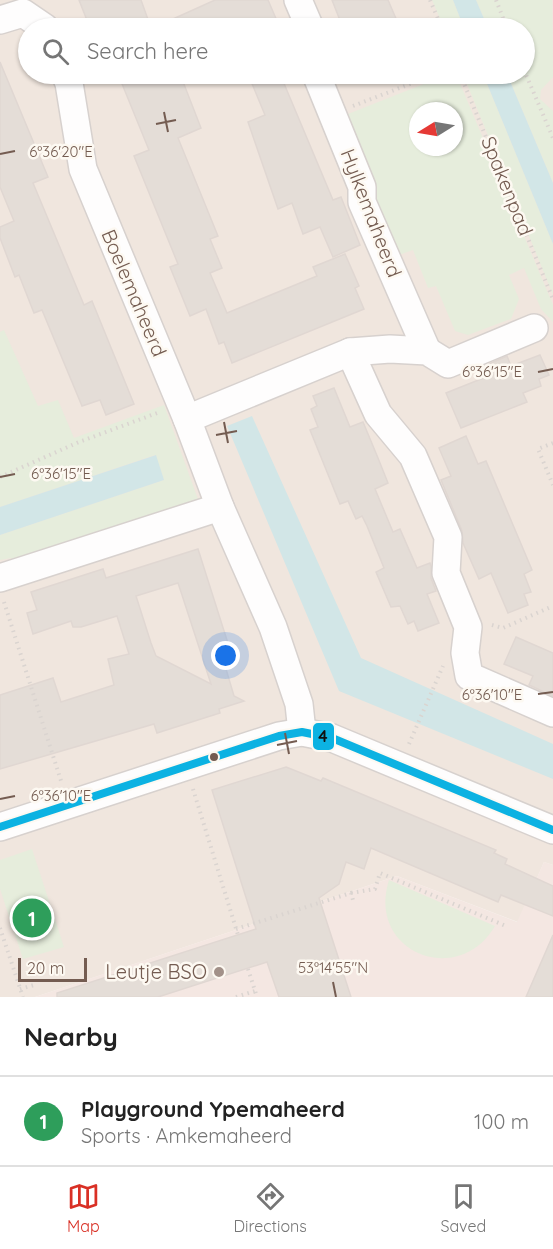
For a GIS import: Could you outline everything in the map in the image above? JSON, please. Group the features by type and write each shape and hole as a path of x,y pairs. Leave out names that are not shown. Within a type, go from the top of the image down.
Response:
{"street":[{"path":"298,0 306,18"},
{"name":"Boelemaheerd","path":"69,84 83,169 184,412 220,507 273,627 299,704 302,732"},
{"name":"Hylkemaheerd","path":"320,84 362,187 362,202 428,351"},
{"path":"184,412 350,352 390,349 428,351 448,364 534,328"},
{"path":"350,352 378,414 413,456 448,537 446,573 468,627 465,653 469,676 553,713"},
{"path":"0,578 220,507"},
{"path":"0,827 279,736 302,732 332,738 553,830"}],"path":[{"path":"430,0 438,18"},
{"path":"496,0 503,18"},
{"path":"332,115 411,84"},
{"name":"Spakenpad","path":"464,84 553,299"},
{"path":"531,84 553,138"},
{"path":"0,477 80,442 184,412"},
{"path":"553,442 538,449 553,485"},
{"path":"0,590 68,804"},
{"path":"465,618 503,628 553,606"},
{"path":"414,734 434,684"},
{"path":"186,766 237,935"},
{"path":"236,929 351,893 375,889 380,873 506,926"},
{"path":"351,893 353,900"},
{"path":"0,928 23,997"},
{"path":"248,969 257,997"},
{"path":"20,989 34,985"},
{"path":"236,997 255,991"}],"shaded area":[{"path":"0,0 553,0 553,865 544,862 518,922 397,876 35,997 0,997"},
{"path":"453,0 476,0 484,18 460,18"},
{"path":"487,84 511,84 553,183 553,244"},
{"path":"252,416 361,658 553,744 553,779 339,691 227,426"},
{"path":"156,455 164,480 0,535 0,507"},
{"path":"544,862 553,865 553,997 35,997 397,876 517,922"}],"green space":[{"path":"432,0 453,0 460,18 440,18"},
{"path":"476,0 552,0 553,77 541,90 540,99 553,111 553,183 511,84 535,84 535,18 484,18"},
{"path":"424,84 460,84 553,305 553,322 541,309 524,268 509,275 519,299 511,319 468,335 455,331 436,286 428,288 413,250 396,256 373,200 376,193 343,116"},
{"path":"467,84 487,84 553,244 553,295"},
{"path":"4,330 38,406 58,400 74,438 164,405 200,505 18,566 11,558 0,560 0,535 164,480 155,455 0,507 0,332"},
{"path":"32,849 64,947 23,959 0,889 0,860"},
{"path":"389,880 495,926 479,945 460,956 439,958 420,954 403,943 391,926 385,905"}],"building":[{"path":"79,0 141,0 147,18 86,18"},
{"path":"215,0 268,0 276,18 175,18"},
{"path":"332,0 388,0 396,18 339,18"},
{"path":"0,62 48,177 33,183 84,305 92,301 134,404 106,415 100,400 82,406 42,310 34,313 19,275 15,277 0,238 0,227 14,221 0,187"},
{"path":"122,84 184,84 201,128 178,138 218,236 210,239 222,268 210,273 227,313 317,276 313,267 345,254 359,286 355,288 364,309 232,363 224,342 219,344 206,309 190,316 170,267 178,264 134,156 149,150"},
{"path":"252,84 284,84 333,200 341,197 360,245 333,257 320,227 303,234 292,203 278,209 248,122 265,115"},
{"path":"540,355 549,375 539,379 541,386 523,393 527,402 461,428 446,393 486,377 482,367 507,356 511,366"},
{"path":"334,388 350,427 363,422 378,458 388,483 375,489 393,532 400,529 417,568 430,563 431,578 436,591 427,594 439,623 418,631 414,621 408,624 400,606 391,607 376,572 384,568 367,526 362,516 356,519 348,501 340,504 310,430 318,427 311,409 317,406 313,396"},
{"path":"466,436 478,464 486,461 532,570 524,574 531,592 524,594 528,605 508,613 491,573 479,579 463,543 462,531 441,480 451,476 439,448"},
{"path":"198,549 232,656 223,659 234,696 244,701 219,709 220,713 157,733 154,724 0,769 0,695 53,678 61,702 114,685 108,659 129,654 117,616 81,627 73,627 71,621 33,634 27,613 37,610 31,592 103,569 106,578","holes":["178,583 211,684 156,656 151,643 136,596"]},
{"path":"516,637 553,653 553,696 529,685 533,676 504,664"},
{"path":"286,767 321,781 323,778 496,850 494,853 507,859 505,864 553,886 553,916 501,895 498,902 371,848 364,869 346,862 339,884 319,898 351,997 279,997 267,962 158,997 57,997 57,993 256,929 212,790"},
{"path":"553,935 553,997 526,997"}],"transit line":[{"name":"4","path":"0,827 279,736 302,732 332,738 553,830"}],"place":[{"name":"Playground Ypemaheerd","path":"32,918"},
{"name":"Leutje BSO","path":"219,972"}]}
